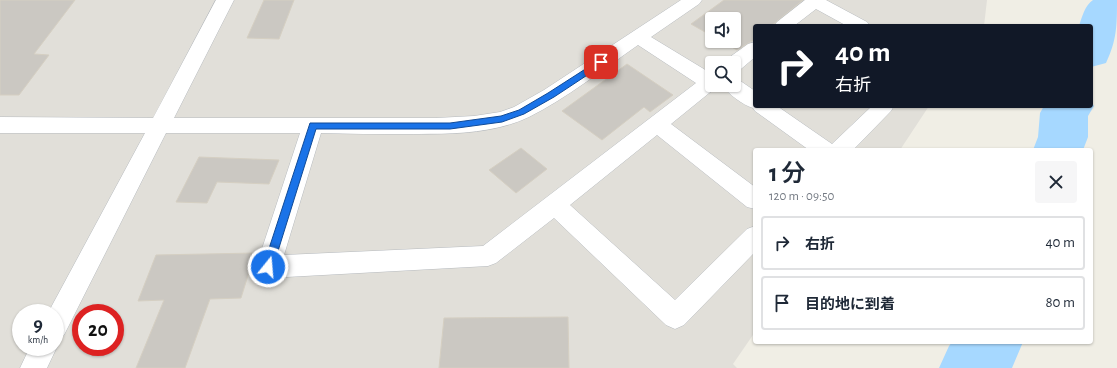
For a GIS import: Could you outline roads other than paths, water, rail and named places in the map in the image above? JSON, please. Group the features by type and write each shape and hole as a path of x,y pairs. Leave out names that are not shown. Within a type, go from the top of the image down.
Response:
{"street":[{"path":"64,309 225,0"},
{"path":"0,125 436,126 474,124 502,119 522,112 551,95 693,0"},
{"path":"786,24 816,0 858,24"},
{"path":"638,37 705,78"},
{"path":"741,59 753,50"},
{"path":"313,126 268,267 488,256 705,87"},
{"path":"741,91 753,100"},
{"path":"765,108 822,148"},
{"path":"842,148 882,108"},
{"path":"657,124 753,198"},
{"path":"554,204 674,317 753,238"},
{"path":"33,368 39,356"}],"waterway":[{"path":"1093,46 1105,11 1117,4"},
{"path":"1059,148 1063,137 1064,113 1068,108"},
{"path":"971,368 989,349 991,344"}]}
